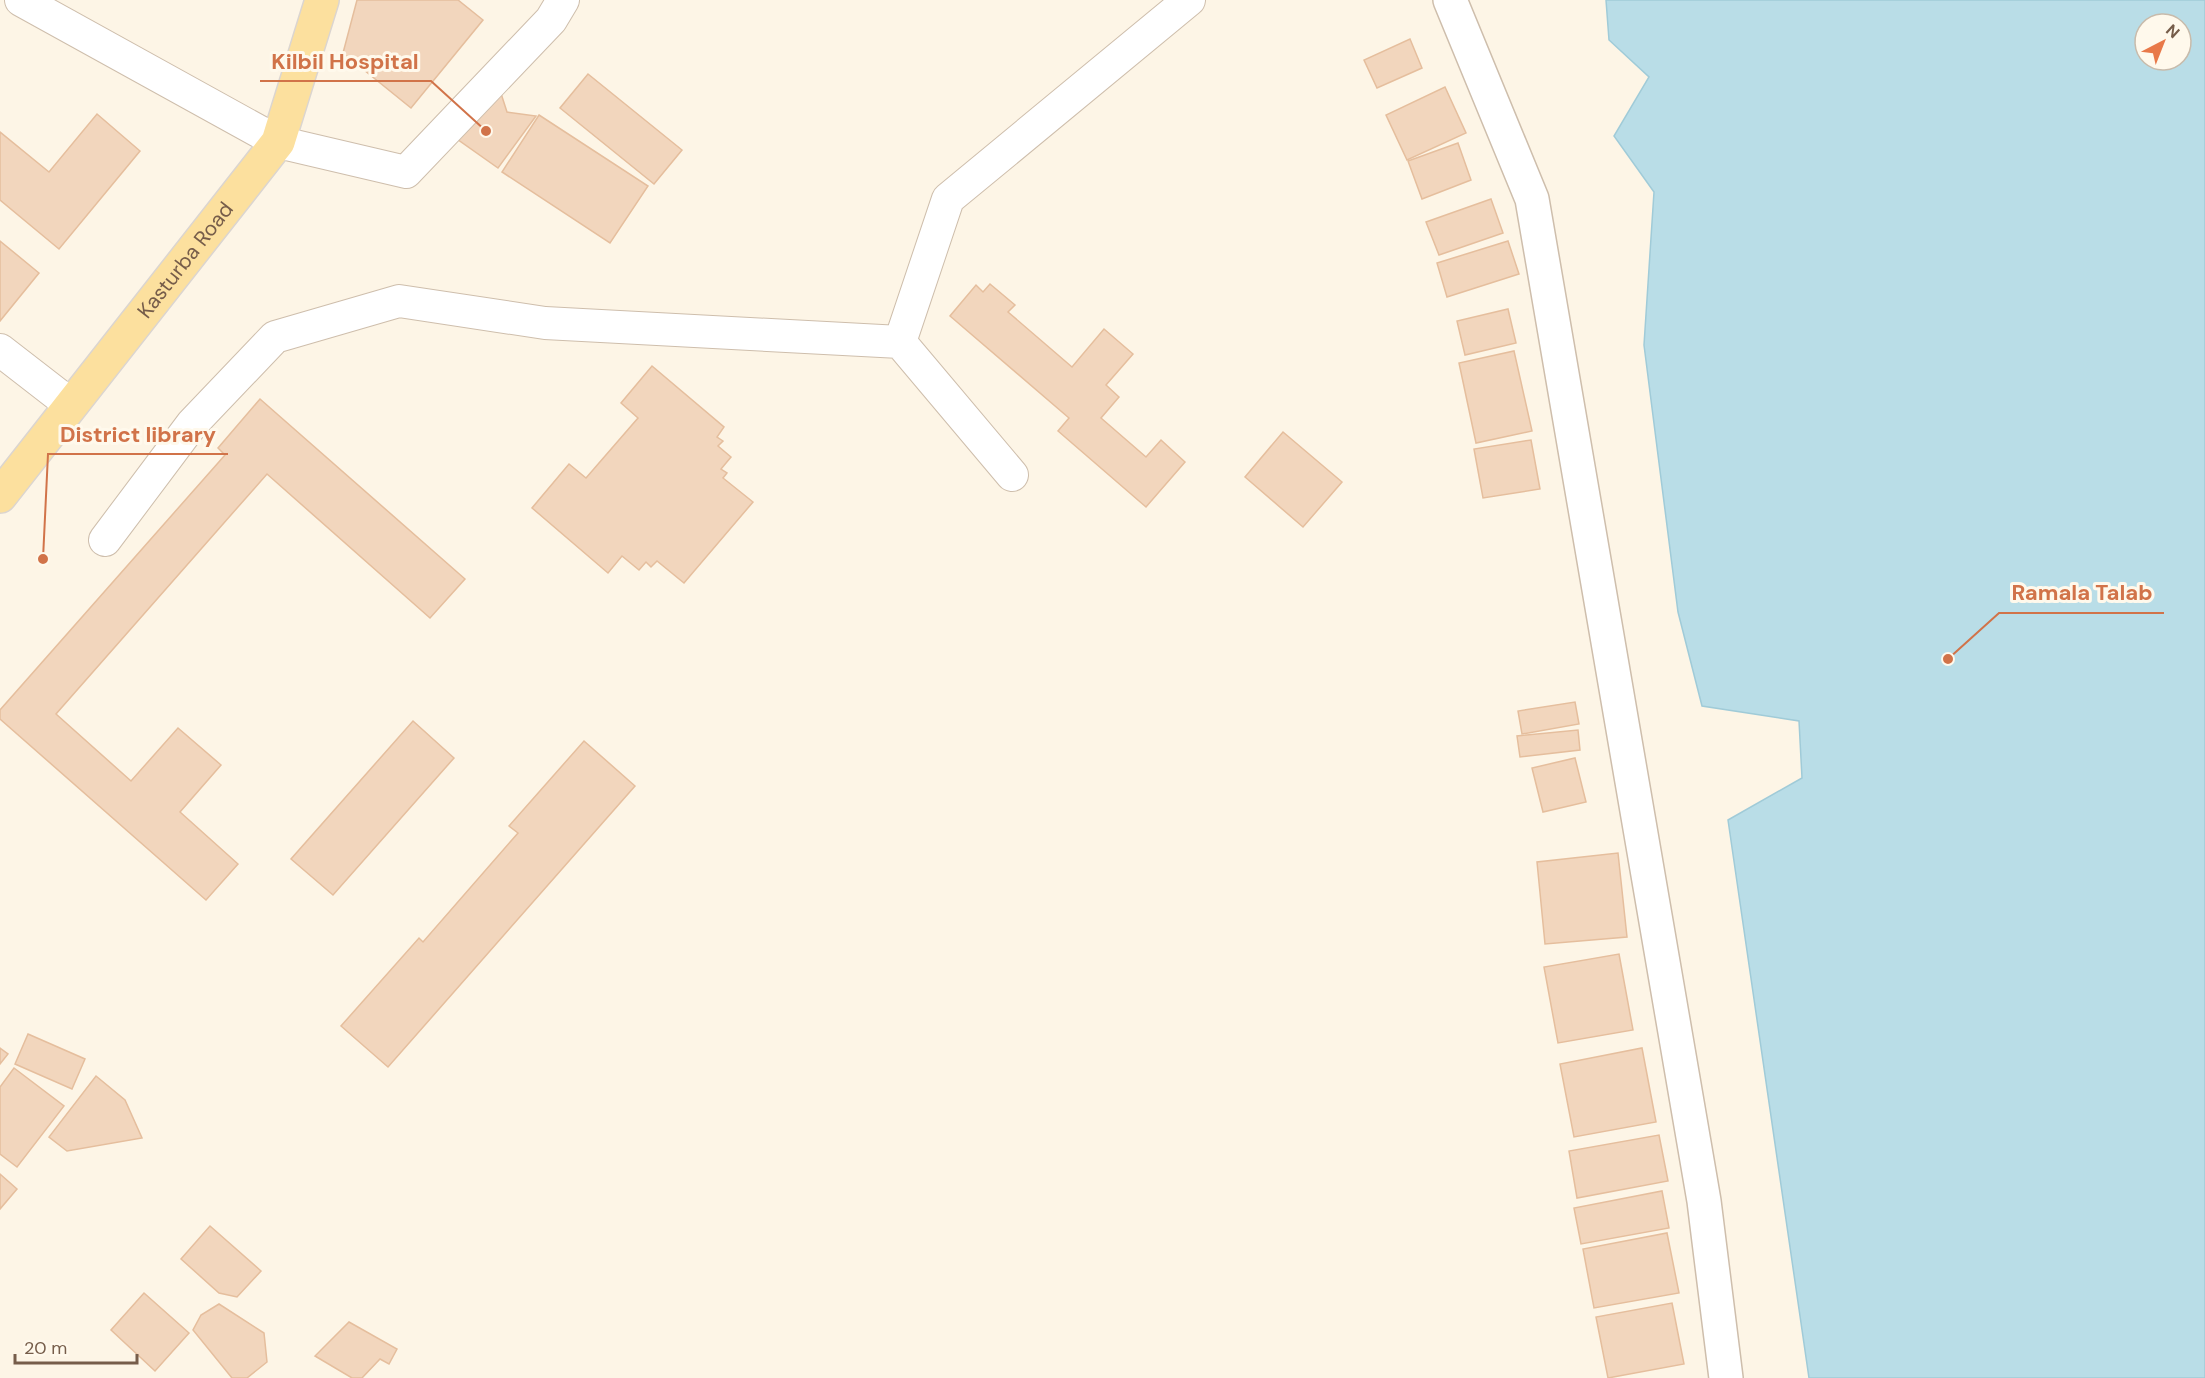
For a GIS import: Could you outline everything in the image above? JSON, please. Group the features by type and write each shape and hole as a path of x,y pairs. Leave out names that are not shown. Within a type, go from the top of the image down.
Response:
{"main road":[{"name":"Kasturba Road","path":"0,496 278,142 322,0"}],"street":[{"path":"21,0 278,142 406,172 551,20 563,0"},
{"path":"900,342 948,199 1189,0"},
{"path":"1450,0 1532,199 1704,1201 1726,1378"},
{"path":"105,540 192,424 275,337 399,301 545,323 900,342 1012,475"},
{"path":"0,350 71,405"}],"water":[{"path":"1606,0 2205,0 2205,1378 1809,1378 1728,820 1802,778 1799,721 1702,706 1678,612 1644,345 1654,192 1614,136 1649,77 1609,40"}],"building":[{"path":"357,0 458,0 483,20 411,108 343,53"},
{"path":"1410,39 1422,68 1377,88 1364,60"},
{"path":"588,74 682,150 654,184 560,108"},
{"path":"497,81 507,112 536,116 498,168 457,139"},
{"path":"1445,87 1466,133 1407,160 1386,115"},
{"path":"97,114 140,151 59,249 0,200 0,132 49,172"},
{"path":"539,115 648,186 610,243 502,172"},
{"path":"1458,143 1471,180 1422,199 1408,161"},
{"path":"1491,199 1503,233 1439,255 1426,222"},
{"path":"0,241 39,273 0,321"},
{"path":"1508,241 1519,274 1447,297 1437,263"},
{"path":"990,284 1015,305 1008,312 1072,367 1104,329 1133,354 1106,385 1119,397 1101,418 1146,457 1161,440 1185,462 1146,507 1058,431 1069,418 950,316 976,285 983,292"},
{"path":"1508,309 1516,343 1465,355 1457,321"},
{"path":"1514,351 1532,431 1476,443 1459,363"},
{"path":"652,366 724,427 717,437 723,441 718,446 731,457 721,469 727,473 723,478 753,502 684,583 657,561 651,567 646,562 639,570 622,556 608,573 532,508 569,464 586,478 638,418 621,403"},
{"path":"260,399 465,579 430,618 267,474 56,714 131,781 178,728 221,765 180,812 238,864 206,900 0,719 0,710 225,455 218,448"},
{"path":"1283,432 1342,482 1303,527 1245,477"},
{"path":"1531,440 1540,489 1483,498 1474,449"},
{"path":"1575,702 1579,724 1522,734 1518,711"},
{"path":"413,721 454,758 333,895 291,859"},
{"path":"1578,730 1580,750 1520,757 1517,736"},
{"path":"584,741 635,786 388,1067 341,1026 419,938 423,942 518,833 509,826"},
{"path":"1575,758 1586,802 1543,812 1532,768"},
{"path":"1618,853 1627,937 1545,944 1537,862"},
{"path":"1619,954 1633,1030 1558,1043 1544,967"},
{"path":"28,1034 85,1059 72,1089 15,1064"},
{"path":"0,1048 8,1054 0,1064"},
{"path":"1642,1048 1656,1122 1574,1137 1560,1064"},
{"path":"14,1068 64,1106 17,1167 0,1154 0,1087"},
{"path":"96,1076 125,1100 142,1138 67,1151 49,1137"},
{"path":"1659,1135 1668,1181 1577,1198 1569,1151"},
{"path":"0,1174 17,1189 0,1209"},
{"path":"1662,1191 1669,1228 1581,1244 1574,1208"},
{"path":"210,1226 261,1271 237,1297 219,1293 181,1259"},
{"path":"1667,1233 1679,1293 1594,1308 1583,1249"},
{"path":"144,1293 189,1333 155,1371 111,1330"},
{"path":"1672,1303 1684,1364 1608,1378 1596,1317"},
{"path":"219,1304 264,1333 267,1362 247,1378 232,1378 193,1330 201,1315"},
{"path":"349,1322 397,1349 389,1364 380,1359 362,1378 352,1378 315,1356"}],"place":[{"name":"Kilbil Hospital","path":"486,131"},
{"name":"District library","path":"43,559"},
{"name":"Ramala Talab","path":"1948,659"}]}
